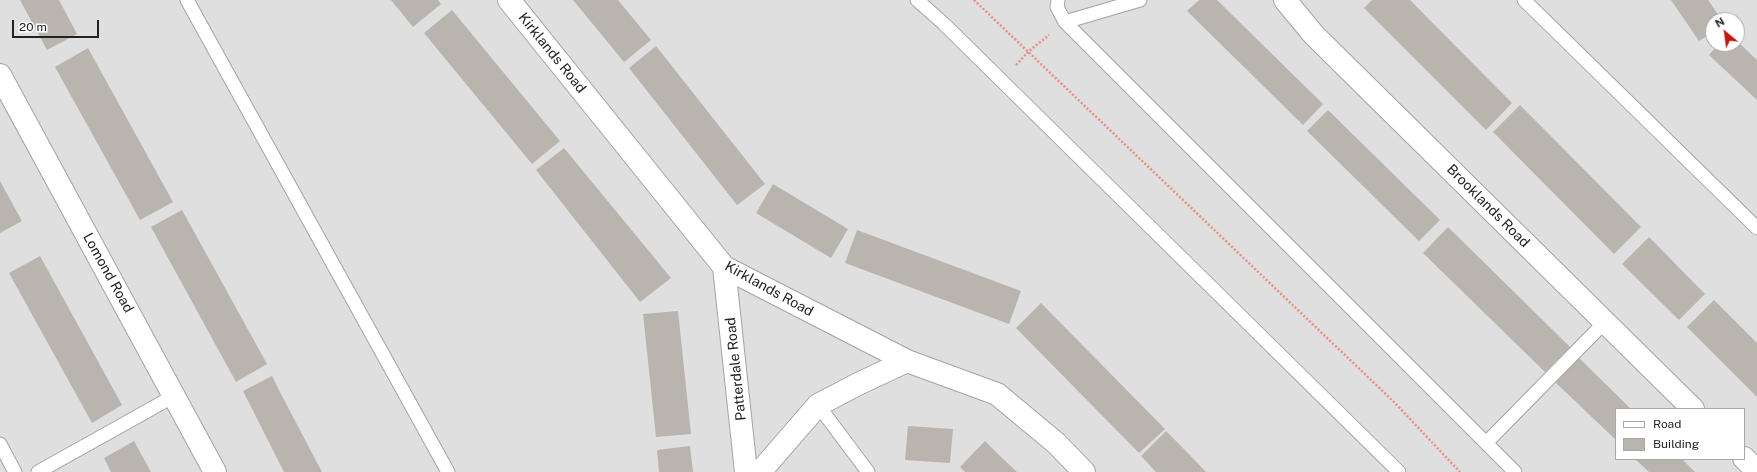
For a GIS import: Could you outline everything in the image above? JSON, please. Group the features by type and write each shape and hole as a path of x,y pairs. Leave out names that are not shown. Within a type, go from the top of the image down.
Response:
{"street":[{"name":"Kirklands Road","path":"509,0 724,267 907,361 997,394 1056,443 1084,472"},
{"name":"Brooklands Road","path":"1285,0 1314,35 1692,408"},
{"name":"Lomond Road","path":"0,75 215,472"},
{"name":"Patterdale Road","path":"724,267 746,472"},
{"path":"760,472 818,405 907,361"},
{"path":"1745,459 1757,471"}],"lane":[{"path":"187,0 448,472"},
{"path":"917,0 943,23 1399,472"},
{"path":"1058,0 1057,7 1065,22 1515,472"},
{"path":"1065,22 1140,0"},
{"path":"1526,1 1757,228"},
{"path":"1486,443 1604,322"},
{"path":"38,472 174,396"},
{"path":"818,405 868,472"},
{"path":"0,444 15,472"}],"path":[{"path":"974,0 1394,402 1460,472"},
{"path":"990,70 1013,67 1029,51 1065,22"}],"shaded area":[{"path":"0,0 1757,0 1757,472 0,472"}],"building":[{"path":"20,0 59,0 77,34 47,50"},
{"path":"391,0 438,0 441,4 413,27"},
{"path":"573,0 618,0 651,40 624,62"},
{"path":"1199,0 1217,0 1323,104 1303,125 1187,11"},
{"path":"1372,0 1410,0 1512,103 1486,130 1364,8"},
{"path":"1671,0 1708,0 1716,12 1705,12 1705,37 1699,41"},
{"path":"452,10 560,141 532,164 424,33"},
{"path":"656,46 765,184 737,205 629,68"},
{"path":"88,48 173,202 140,220 55,67"},
{"path":"1745,49 1757,60 1757,100 1709,55 1712,52 1745,52"},
{"path":"1520,105 1641,227 1614,254 1493,132"},
{"path":"1328,110 1440,220 1419,241 1307,131"},
{"path":"564,148 671,278 640,302 536,170"},
{"path":"0,181 22,221 0,233"},
{"path":"773,184 848,229 831,258 756,213"},
{"path":"182,210 267,364 236,382 151,227"},
{"path":"1448,227 1570,347 1545,372 1423,253"},
{"path":"857,230 1021,291 1009,324 845,263"},
{"path":"1649,237 1705,294 1679,320 1622,264"},
{"path":"40,256 122,405 92,423 9,273"},
{"path":"1714,300 1757,343 1757,397 1687,327"},
{"path":"1041,303 1165,429 1139,453 1016,328"},
{"path":"678,311 691,434 656,437 643,314"},
{"path":"1578,357 1630,408 1615,408 1615,439 1555,382"},
{"path":"272,376 322,472 284,472 243,391"},
{"path":"908,426 953,429 950,463 905,460"},
{"path":"1166,431 1206,472 1156,472 1141,456"},
{"path":"134,441 151,472 111,472 104,458"},
{"path":"985,441 1017,472 965,472 960,467"},
{"path":"690,446 693,472 659,472 657,450"},
{"path":"1636,460 1683,460 1695,472 1649,472"}]}
